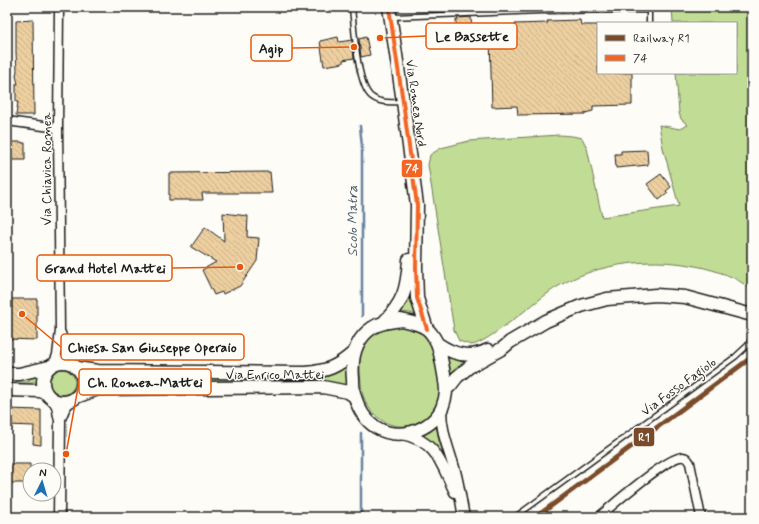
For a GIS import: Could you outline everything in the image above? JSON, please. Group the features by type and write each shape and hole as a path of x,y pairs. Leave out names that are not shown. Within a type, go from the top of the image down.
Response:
{"main road":[{"name":"Via Romea Nord","path":"389,12 404,102 417,205 417,298 427,329"},
{"name":"Via Romea Nord","path":"383,323 394,311 404,295 416,228"},
{"path":"446,389 469,367 503,348 510,342 553,318 581,306 607,299 656,295 685,297 752,315"},
{"path":"438,344 446,389 445,401 436,418 421,429 402,434 385,432 373,426 365,417 354,396 352,365 358,342 365,333 373,327 383,323 401,320 414,323 427,329 438,344 447,350 464,356 473,356 498,345 510,342"},
{"name":"Via Enrico Mattei","path":"74,366 106,372 306,374 321,372 340,364 354,353"},
{"path":"7,374 19,374 51,366 59,362 74,366 80,372 83,383 82,388 73,399 64,402 40,392 7,390"},
{"path":"49,396 43,383 46,372 51,366"},
{"name":"Via Enrico Mattei","path":"73,399 98,389 323,387 348,392 354,396"}],"street":[{"name":"Via Chiavica Romea","path":"51,366 57,355 60,330 58,128 60,7"},
{"path":"7,121 58,128"},
{"name":"Via Chiavica Romea","path":"60,330 74,366"},
{"path":"49,396 58,406 60,421 59,517"},
{"path":"60,421 64,409 73,399"},
{"path":"441,410 443,434 455,471 464,517"},
{"path":"402,434 413,436 431,447 438,457 462,504"},
{"path":"599,517 636,485 675,459 683,457 688,460 691,466 701,517"}],"lane":[{"path":"352,7 356,45 363,86 372,97 384,103 404,102"},
{"path":"389,12 555,9 649,10 649,22"},
{"name":"Via Fosso Fagiolo","path":"515,517 735,357 748,345 752,338"}],"green space":[{"path":"672,7 752,7 752,289 734,278 713,270 691,265 667,262 644,262 621,265 598,270 577,277 557,287 500,329 478,343 471,345 459,341 454,330 428,165 430,155 441,148 469,141 559,135 582,138 587,148 602,217 679,206 663,148 659,125 680,129 688,125 681,119 679,113 676,74 737,74 737,22 673,22"},
{"path":"413,277 419,316 401,312 409,297"},
{"path":"396,326 408,327 424,334 430,342 436,356 440,379 439,398 433,411 421,421 407,426 386,423 375,415 367,404 361,385 360,359 364,343 377,332"},
{"path":"446,354 475,360 451,380 450,367"},
{"path":"347,361 349,385 315,382 101,383 100,376 310,376"},
{"path":"62,369 72,372 75,382 72,392 62,395 52,392 49,382 52,372"},
{"path":"41,373 40,382 7,382 7,378"},
{"path":"436,423 439,441 450,470 437,447 418,435"}],"building":[{"path":"457,7 471,7 471,10 457,11"},
{"path":"471,17 472,32 457,33 457,18"},
{"path":"33,20 34,115 16,115 18,102 16,102 16,84 18,84 16,76 16,21"},
{"path":"580,20 581,25 597,25 597,74 632,74 632,105 593,106 593,111 585,114 518,115 517,106 492,107 490,38 516,38 515,24 548,23 547,21"},
{"path":"338,37 339,42 352,40 354,58 343,60 343,63 324,66 320,41"},
{"path":"366,37 370,55 361,57 359,39"},
{"path":"7,143 25,143 25,160 7,160"},
{"path":"647,150 648,165 616,168 615,154 621,154 621,151"},
{"path":"270,172 272,193 202,193 203,200 169,200 169,173"},
{"path":"661,174 671,187 666,191 668,193 659,200 647,184"},
{"path":"223,213 248,216 247,237 259,238 257,261 240,286 223,294 222,292 214,295 202,270 216,262 191,247 205,227 224,241"},
{"path":"7,299 37,299 37,340 7,339"},
{"path":"7,409 41,410 41,445 33,444 34,426 7,425"},
{"path":"7,464 22,464 22,483 7,483"}],"waterway":[{"name":"Scolo Matra","path":"360,126 362,147 362,316"},
{"name":"Scolo Matra","path":"361,433 361,517"}],"rail line":[{"name":"R1","path":"536,517 752,357"}],"transit line":[{"name":"74","path":"389,7 417,205 417,298 427,329"}],"place":[{"name":"Le Bassette","path":"380,38"},
{"name":"Agip","path":"354,47"},
{"name":"Grand Hotel Mattei","path":"240,267"},
{"name":"Chiesa San Giuseppe Operaio","path":"22,314"},
{"name":"Ch. Romea-Mattei","path":"66,454"}]}
